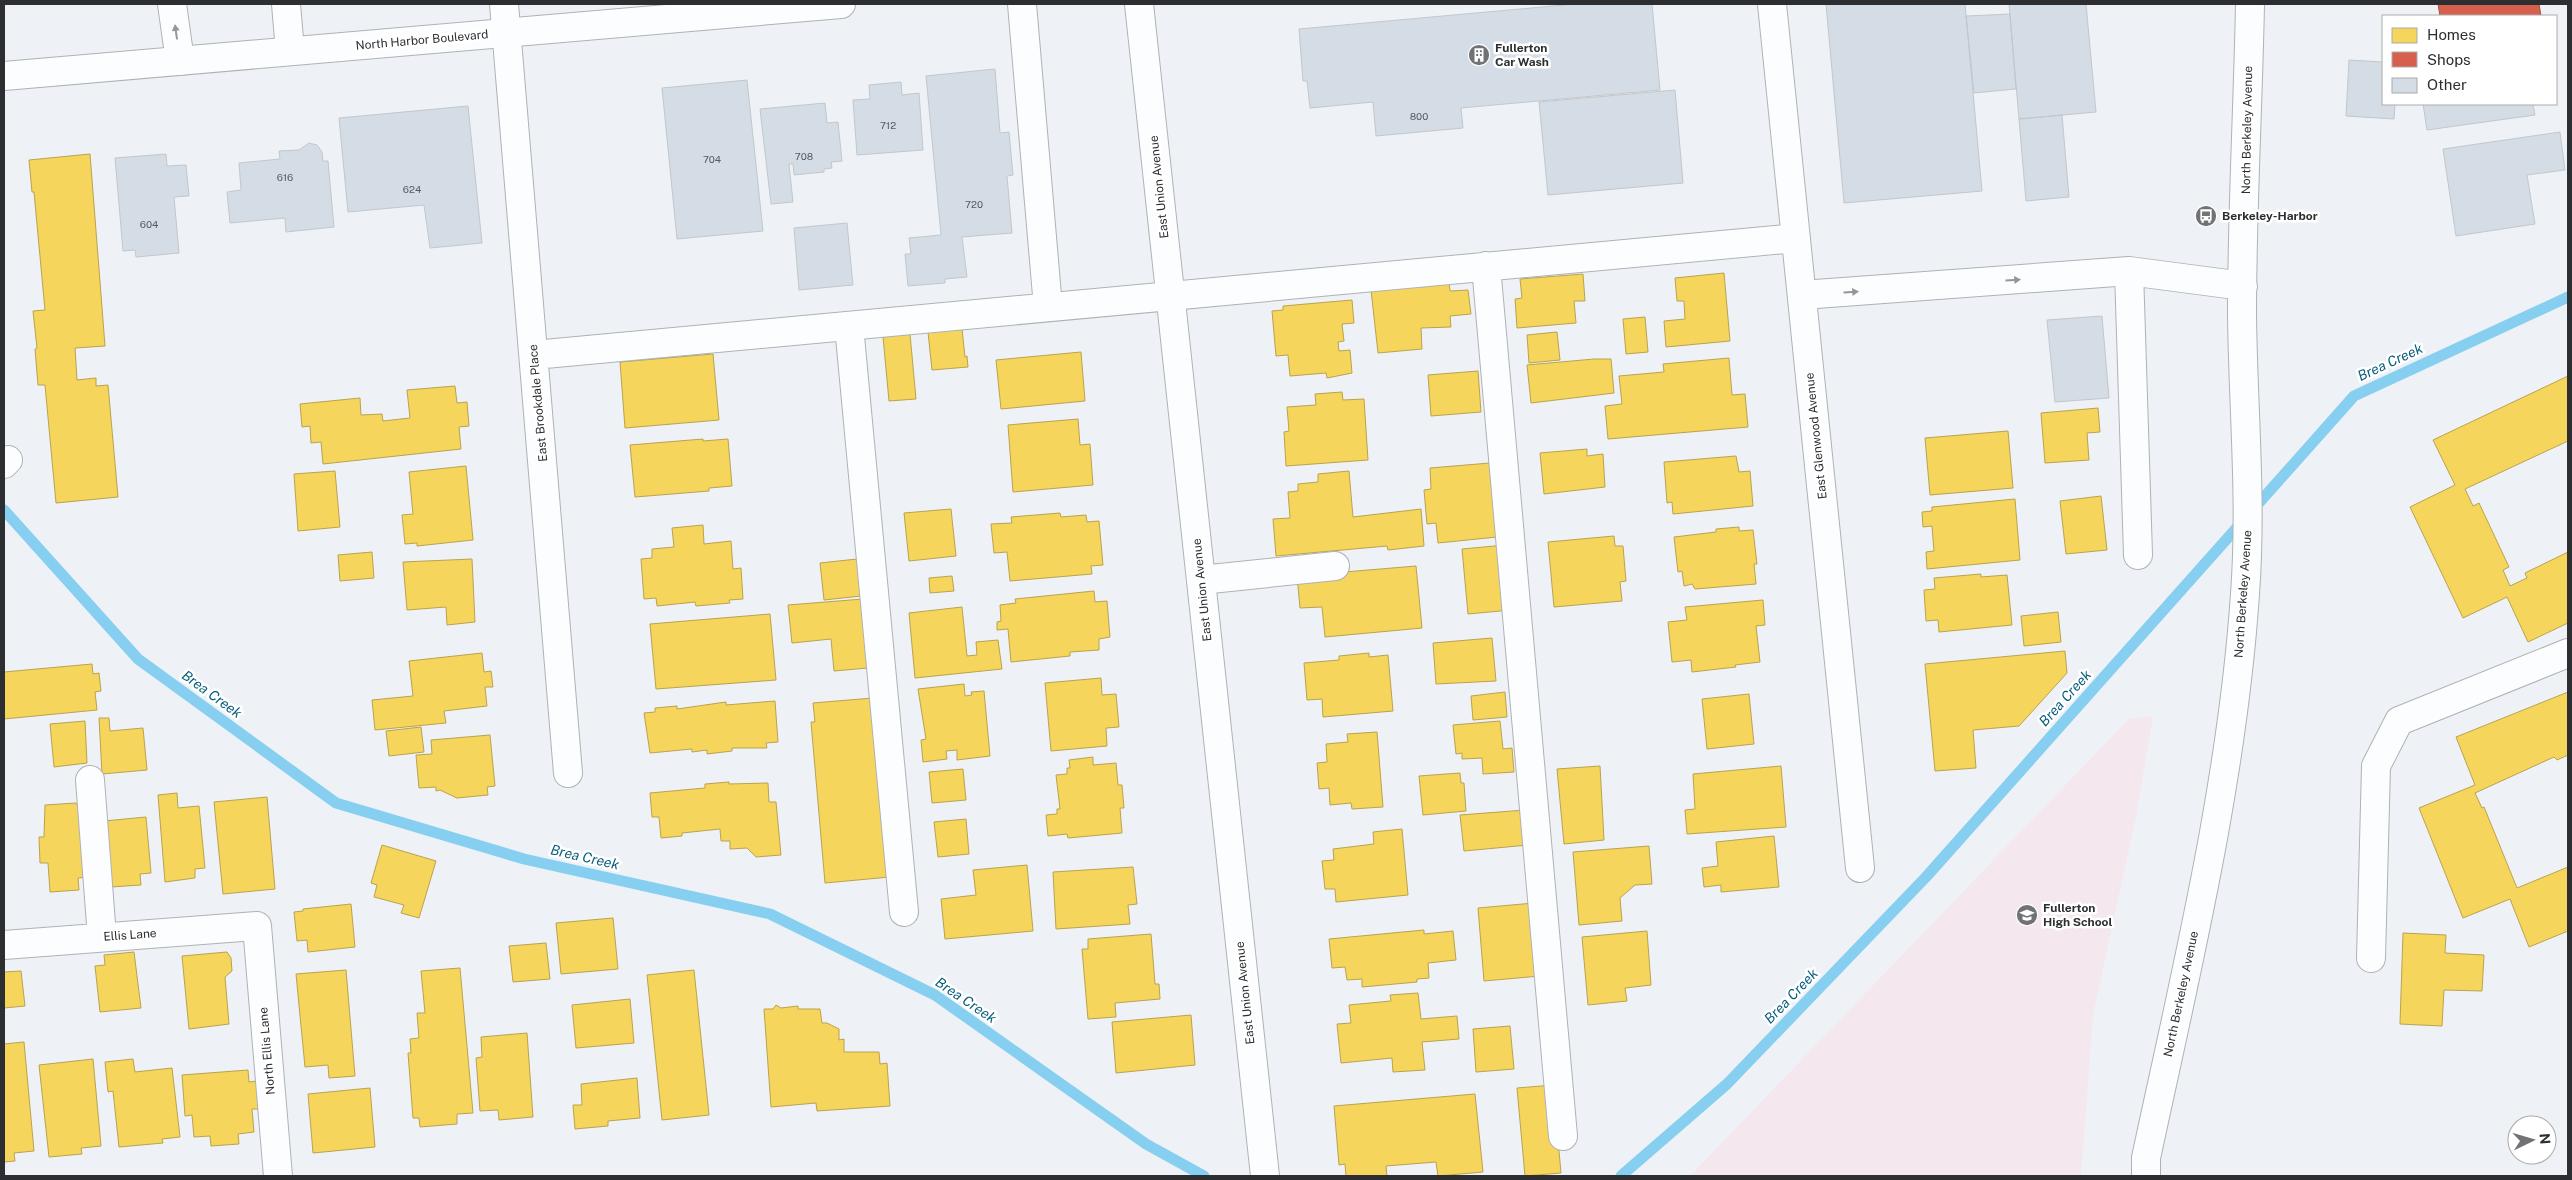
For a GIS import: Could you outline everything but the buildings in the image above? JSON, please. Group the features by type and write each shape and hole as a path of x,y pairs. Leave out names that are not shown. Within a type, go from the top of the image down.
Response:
{"street":[{"path":"172,4 180,61"},
{"path":"286,4 290,51"},
{"name":"East Brookdale Place","path":"504,4 568,773"},
{"name":"North Harbor Boulevard","path":"4,76 841,4"},
{"path":"1022,4 1048,307"},
{"name":"East Union Avenue","path":"1139,4 1265,1176"},
{"name":"East Glenwood Avenue","path":"1772,4 1860,868"},
{"name":"North Berkeley Avenue","path":"2146,1176 2146,1158 2211,856 2232,729 2245,594 2249,500 2248,434 2243,381 2243,286 2250,4"},
{"path":"534,355 1796,238"},
{"path":"1486,266 1563,1136"},
{"path":"1802,295 2129,272 2243,286"},
{"path":"2129,272 2138,555"},
{"path":"849,326 904,912"},
{"path":"1201,580 1335,566"},
{"path":"2371,958 2376,766 2399,721 2568,653"},
{"path":"90,780 102,937"},
{"name":"Ellis Lane","path":"4,945 257,926"},
{"name":"North Ellis Lane","path":"257,926 278,1176"}],"shaded area":[{"name":"Fullerton High School","path":"2153,716 2136,816 2093,1015 2081,1176 1690,1176 2129,719"}],"waterway":[{"name":"Brea Creek","path":"1621,1176 1727,1084 1926,877 2354,396 2568,297"},
{"name":"Brea Creek","path":"4,510 138,659 336,803 524,859 770,914 935,995 1146,1144 1204,1176"}],"place":[{"name":"Fullerton Car Wash","path":"1479,55"},
{"name":"Berkeley-Harbor","path":"2206,216"},
{"name":"Fullerton High School","path":"2027,915"}]}
